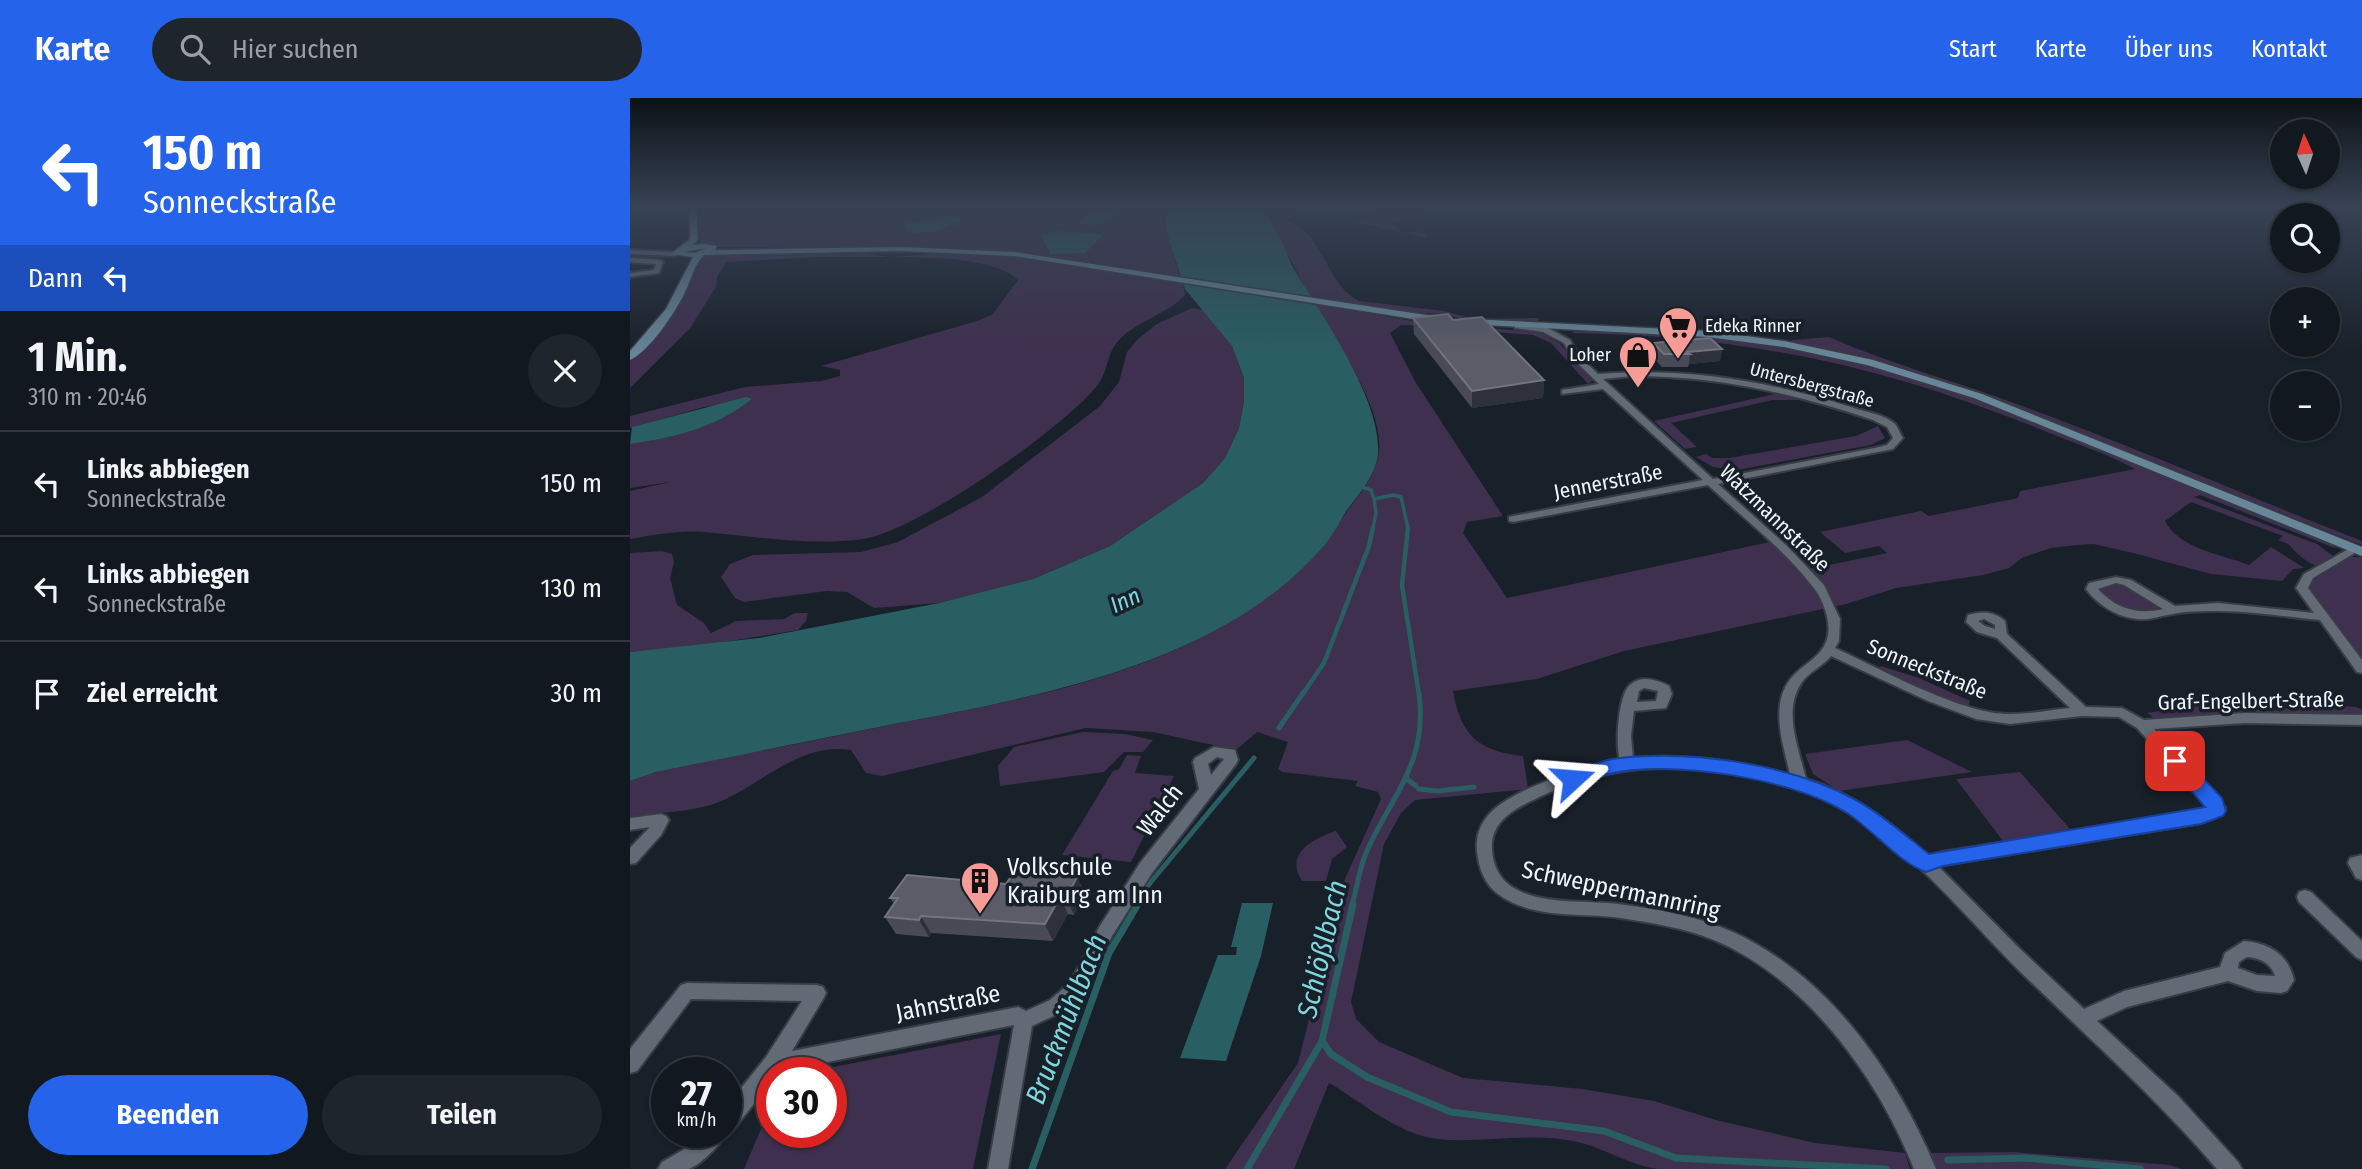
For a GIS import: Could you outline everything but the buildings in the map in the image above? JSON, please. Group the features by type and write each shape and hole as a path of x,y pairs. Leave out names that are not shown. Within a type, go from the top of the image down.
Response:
{"main road":[{"path":"630,357 672,307 682,290 684,256"},
{"path":"1019,256 1381,312 1557,331 1572,326 1666,330 1748,338 1892,368 2017,411 2358,550"}],"street":[{"path":"630,260 660,262 657,272 630,275"},
{"path":"1567,342 1572,326"},
{"name":"Watzmannstraße","path":"1557,331 1605,386 1814,579 1828,600 1834,619 1834,635 1829,650"},
{"name":"Untersbergstraße","path":"1597,377 1660,373 1755,385 1849,409 1885,422 1897,432 1896,443 1876,451 1709,482"},
{"path":"1564,392 1605,386"},
{"name":"Jennerstraße","path":"1513,519 1709,482"},
{"name":"Graf-Engelbert-Straße","path":"2358,550 2304,581 2305,595 2362,669"},
{"path":"2173,610 2127,582 2093,585 2092,589 2132,617 2141,618 2173,610 2218,607 2321,617"},
{"path":"2001,635 2040,667 2082,710"},
{"path":"1799,782 1786,724 1786,700 1798,678 1829,650"},
{"name":"Sonneckstraße","path":"1829,650 1933,698 1976,714 2010,719 2082,710 2122,713 2141,725 2215,803 2216,811 2201,817 1942,858 1926,863"},
{"path":"1628,764 1622,747 1629,707"},
{"name":"Graf-Engelbert-Straße","path":"2141,725 2245,718 2362,720"},
{"name":"Schweppermannring","path":"1925,1169 1906,1123 1867,1065 1841,1030 1776,966 1730,939 1704,929 1650,916 1522,900 1500,887 1492,877 1484,841 1497,815 1558,784 1599,770 1628,764 1708,766 1799,782 1853,807 1926,863 2081,1019 2194,1127 2231,1169"},
{"name":"Walch","path":"1024,1021 1056,1006 1076,989 1140,877 1207,790"},
{"path":"630,824 661,820 656,831 630,858"},
{"path":"2362,861 2357,863 2362,873"},
{"path":"2305,897 2362,952"},
{"path":"2081,1019 2124,999 2228,973"},
{"path":"630,1064 687,991 817,993 777,1057"},
{"name":"Jahnstraße","path":"809,1057 1018,1016 1024,1021 998,1169"},
{"path":"742,1103 756,1085"},
{"path":"668,1169 690,1157 699,1148"}],"shaded area":[{"path":"703,256 890,257 820,257 726,262 717,277 716,287 690,328 630,388 630,362 679,303 697,261"},
{"path":"1047,256 1174,256 1180,276"},
{"path":"1289,256 1322,256 1342,287 1359,301 1444,311 1474,319 1539,318 1538,321 1467,320 1443,314 1389,311 1310,297"},
{"path":"894,257 1018,257 1183,283 1185,295 1119,340 1097,386 1053,427 987,476 917,518 887,532 863,539 823,542 695,532 630,539 630,491 670,482 630,488 630,444 694,430 725,417 752,399 704,407 630,428 630,416 745,387 821,381 840,376 840,370 821,366 992,315 1018,280 1007,272 977,262"},
{"path":"1314,304 1412,321 1541,333 1560,344 1593,380 1588,384 1551,343 1533,335 1409,325 1401,325 1390,333 1416,383 1503,516 1467,522 1463,533 1507,598 1770,542 1800,571 1887,553 1879,546 1845,553 1820,532 1921,511 1929,516 2018,498 2020,491 2135,469 1983,407 1925,388 1812,358 1696,340 1572,333 1577,330 1664,331 1774,344 1870,364 1989,403 2329,542 2337,549 2200,495 2194,497 2317,544 2333,556 2317,566 2304,559 2288,544 2278,540 2283,536 2191,502 2165,521 2171,530 2190,544 2249,565 2271,547 2304,568 2293,569 2282,581 2211,574 2094,544 2051,548 2022,558 2009,568 1983,575 1896,588 1846,604 1624,651 1537,679 1453,691 1461,719 1474,738 1494,750 1523,756 1528,789 1415,800 1401,813 1384,844 1351,1002 1356,1019 1379,1042 1463,1078 1583,1089 1654,1101 1716,1120 1815,1143 1905,1153 1910,1169 1659,1169 1588,1145 1561,1139 1438,1139 1408,1131 1394,1124 1329,1083 1294,1169 1225,1169 1298,1063 1344,881 1381,799 1378,792 1355,786 1358,781 1282,772 1278,769 1288,742 1257,732 1236,750 1153,732 1086,728 882,776 866,773 851,750 817,752 786,764 717,803 683,811 637,815 630,819 630,781 656,772 1015,700 1078,684 1140,664 1199,639 1254,607 1302,567 1363,489 1378,458 1379,439 1368,399 1347,357"},
{"path":"1192,308 1204,310 1232,346 1244,378 1244,401 1239,428 1225,458 1203,483 1110,546 1033,579 939,603 874,608 847,592 827,591 744,602 735,598 721,577 730,564 753,555 861,552 898,542 982,497 1100,406 1119,382 1127,352 1138,339 1157,324"},
{"path":"1829,337 2110,439 2362,541 2362,545 1988,397 1903,370 1790,343 1792,340"},
{"path":"1775,394 1801,400 1773,400 1671,423 1697,447 1685,449 1654,421"},
{"path":"1878,426 1885,438 1871,445 1737,470 1713,467 1696,457 1706,454 1712,458 1729,458 1856,436"},
{"path":"662,551 672,554 674,562 670,578 677,605 704,623 711,633 736,621 784,619 795,613 808,613 806,621 798,630 700,646 630,652 630,553"},
{"path":"2350,557 2362,557 2362,662 2309,589 2312,581"},
{"path":"2119,584 2128,585 2157,604 2158,610 2133,612 2101,594 2101,589"},
{"path":"1881,666 1919,678 1970,701 1968,708 1878,670"},
{"path":"2288,700 2355,707 2362,709 2362,717 2155,719 2147,713 2203,704"},
{"path":"1083,732 1125,734 1153,740 1143,752 1124,752 1104,772 1000,786 998,766 1014,747"},
{"path":"1907,740 1972,772 1839,791 1813,774 1805,754"},
{"path":"1127,755 1141,756 1135,773 1174,776 1164,796 1172,799 1168,809 1157,810 1131,862 1062,855 1113,771 1119,769"},
{"path":"2020,772 2070,829 2003,841 1956,779"},
{"path":"1336,831 1347,847 1332,859 1326,881 1302,881 1297,871 1296,862 1299,855 1310,843"},
{"path":"1001,1034 973,1169 744,1169 756,1141 756,1148 847,1148 847,1064"},
{"path":"2013,1152 2170,1165 2181,1169 1934,1169 1929,1153"}],"water":[{"name":"Inn","path":"1174,256 1288,256 1332,330 1370,407 1377,432 1378,454 1374,470 1322,548 1280,588 1232,621 1180,648 1066,687 656,772 630,781 630,652 759,638 939,603 1033,579 1110,546 1203,483 1225,458 1239,428 1244,401 1244,378 1232,346 1185,289"},
{"path":"746,397 752,399 710,424 679,435 630,444 632,427"},
{"path":"1242,903 1273,903 1261,956 1226,1061 1180,1058 1218,955 1236,955 1237,947 1231,947"}],"waterway":[{"name":"Schlößlbach","path":"1360,486 1371,490 1374,499"},
{"name":"Schlößlbach","path":"1374,499 1393,495 1401,497 1408,528"},
{"name":"Bruckmühlbach","path":"1373,528 1376,513 1374,499"},
{"name":"Bruckmühlbach","path":"1302,695 1324,663 1369,546 1373,527"},
{"path":"1408,528 1402,585 1419,695"},
{"name":"Bruckmühlbach","path":"1279,728 1303,693"},
{"path":"1352,905 1366,853 1406,778 1413,759 1418,740 1419,693"},
{"name":"Bruckmühlbach","path":"1137,905 1150,883 1254,758"},
{"path":"1407,779 1416,786"},
{"path":"1419,789 1438,791 1474,787"},
{"name":"Bruckmühlbach","path":"1032,1169 1109,953 1138,904"},
{"name":"Schlößlbach","path":"1322,1041 1353,904"},
{"path":"1247,1169 1322,1041"},
{"name":"Schlößlbach","path":"1322,1041 1331,1054 1367,1077 1451,1112 1604,1131 1676,1158 1886,1169"},
{"name":"Schlößlbach","path":"1948,1160 2026,1158 2140,1169"}],"place":[{"name":"Edeka Rinner","path":"1678,360"},
{"name":"Loher","path":"1638,389"},
{"name":"Volkschule Kraiburg am Inn","path":"980,915"}],"route":[{"path":"1573,779 1610,766 1655,763 1743,770 1784,778 1835,796 1874,821 1926,863 1942,858 2201,817 2216,811 2215,803 2175,761"}]}
